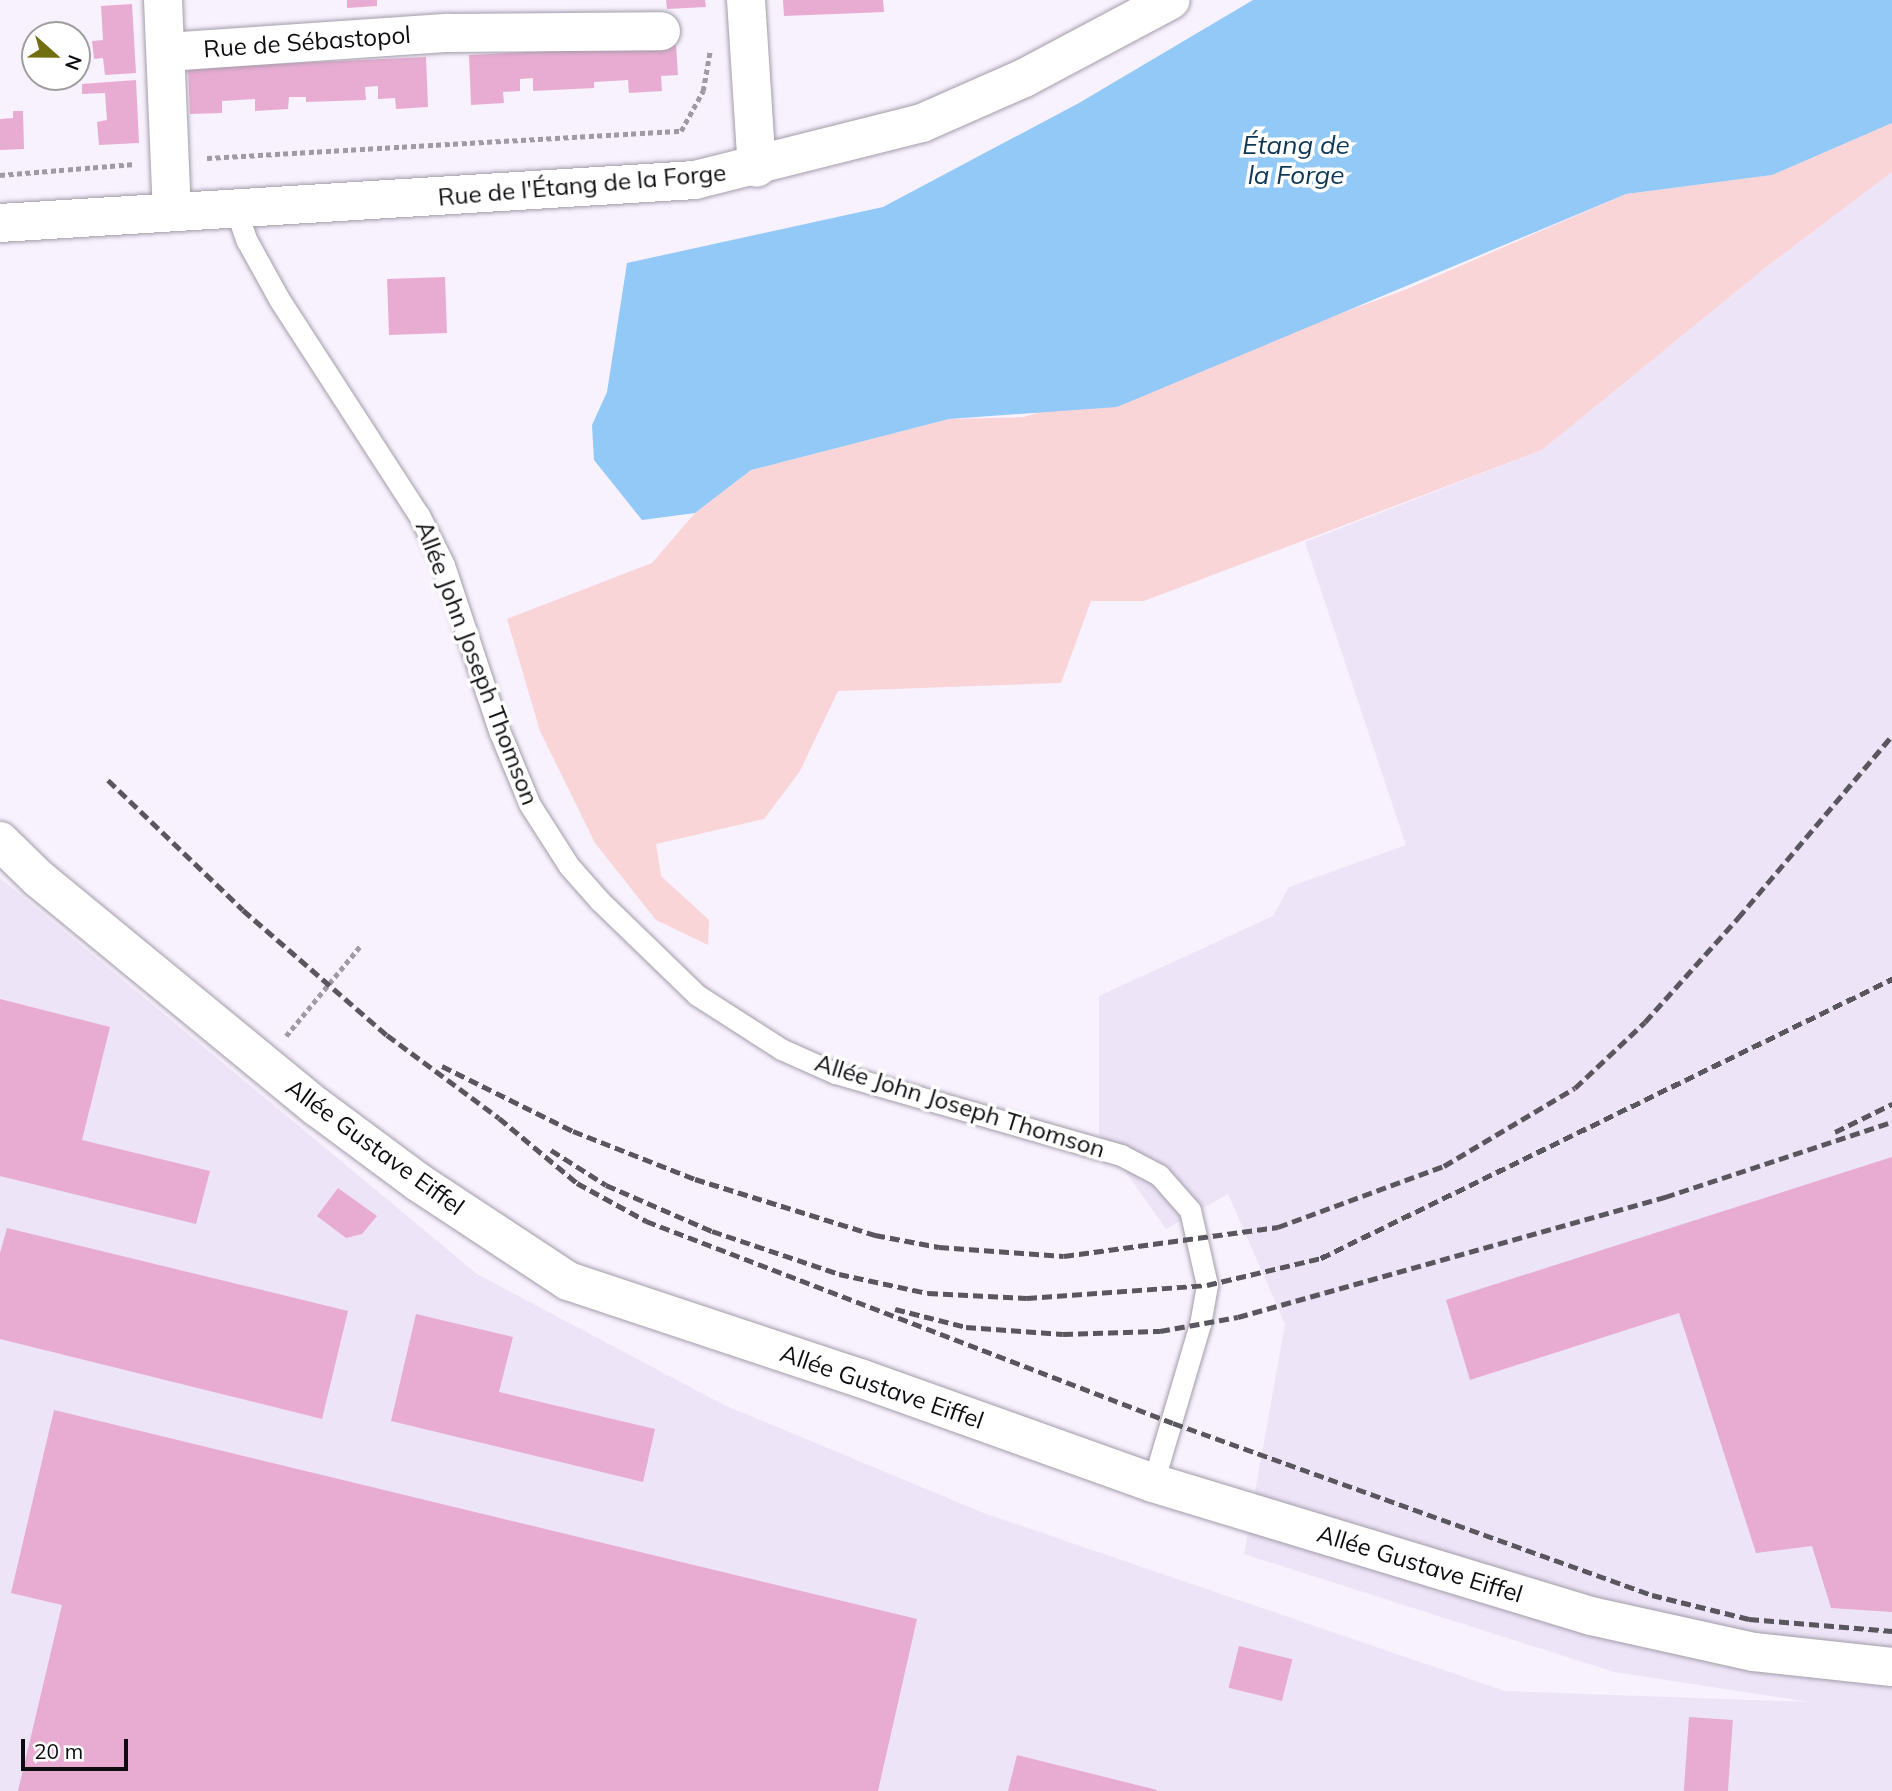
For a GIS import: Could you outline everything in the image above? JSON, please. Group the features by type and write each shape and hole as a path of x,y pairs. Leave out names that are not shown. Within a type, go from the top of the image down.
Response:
{"street":[{"path":"163,0 172,212"},
{"path":"746,0 757,167"},
{"name":"Rue de l'Étang de la Forge","path":"0,223 234,207 524,194 695,180 757,167 922,123 1024,78 1171,0"},
{"name":"Rue de Sébastopol","path":"167,52 447,16 661,31"},
{"name":"Allée Gustave Eiffel","path":"0,841 39,879 317,1107 418,1182 568,1282 860,1378 1153,1483 1591,1616 1754,1652 1892,1667"}],"lane":[{"name":"Allée John Joseph Thomson","path":"234,207 247,242 279,299 419,515 444,565 500,733 530,805 569,866 600,901 697,995 781,1049 848,1077 1121,1155 1159,1175 1190,1210 1207,1285 1190,1361 1153,1483"}],"path":[{"path":"201,159 681,131 703,91 711,44"},
{"path":"0,175 149,162"},
{"path":"295,1047 285,1038 361,945"}],"shaded area":[{"path":"1892,123 1892,172 1765,268 1542,450 1144,601 1091,601 1061,683 838,691 800,771 764,819 656,844 661,876 709,920 708,945 656,920 595,843 540,731 507,619 652,563 695,513 751,470 949,419 1024,417 1274,338 1407,289 1626,194 1772,175"},
{"path":"1892,172 1892,1791 0,1791 0,878 477,1274 724,1405 981,1512 1505,1691 1810,1702 1614,1672 1244,1554 1285,1324 1228,1194 1166,1229 1099,1134 1099,996 1273,916 1289,887 1406,845 1305,542 1542,450 1765,268"}],"water":[{"name":"Étang de la Forge","path":"1253,0 1892,0 1892,123 1772,175 1626,194 1117,407 949,419 751,470 695,513 642,520 594,460 592,425 607,392 627,263 883,207 1079,103"}],"building":[{"path":"347,0 377,0 377,6 347,8"},
{"path":"666,0 705,0 706,7 667,9"},
{"path":"783,0 883,0 884,12 784,16"},
{"path":"132,4 136,73 105,75 103,58 94,59 92,41 103,40 101,6"},
{"path":"676,45 678,75 661,76 662,91 629,93 628,80 594,82 594,88 533,91 533,78 520,79 520,91 503,92 504,103 471,105 469,55"},
{"path":"426,57 428,107 396,109 395,98 378,99 378,86 365,87 366,100 306,102 306,97 289,97 288,109 255,111 255,99 222,101 222,113 190,114 188,68"},
{"path":"136,80 139,143 99,145 97,122 107,120 105,93 82,94 82,91 91,91 91,83"},
{"path":"13,111 23,111 24,149 0,150 0,119 13,118"},
{"path":"445,277 447,333 389,335 387,279"},
{"path":"0,999 110,1027 82,1140 210,1171 196,1224 0,1176"},
{"path":"1892,1157 1892,1612 1831,1608 1812,1546 1756,1553 1679,1313 1470,1380 1446,1300"},
{"path":"338,1188 377,1216 362,1234 346,1238 317,1216"},
{"path":"7,1228 348,1311 322,1419 0,1339 0,1253"},
{"path":"416,1314 513,1337 499,1392 655,1429 643,1482 391,1421"},
{"path":"54,1410 917,1619 878,1791 18,1791 62,1605 11,1593"},
{"path":"1239,1646 1292,1659 1282,1701 1229,1688"},
{"path":"1689,1717 1733,1720 1728,1791 1684,1791"},
{"path":"1017,1755 1157,1790 1157,1791 1008,1791"}],"railway":[{"path":"442,1066 573,1131 695,1179 875,1235 939,1247 1064,1256 1278,1227 1444,1166 1575,1088 1645,1022 1738,918 1892,736"},
{"path":"108,780 243,910 387,1035 499,1118 577,1183 646,1221 1173,1423 1652,1595 1749,1619 1892,1631"},
{"path":"551,1150 606,1185 712,1231 839,1274 928,1293 1027,1298 1207,1285 1321,1258 1892,979"},
{"path":"1835,1132 1892,1104"},
{"path":"895,1309 966,1327 1063,1334 1160,1331 1238,1317 1665,1197 1892,1122"}]}
